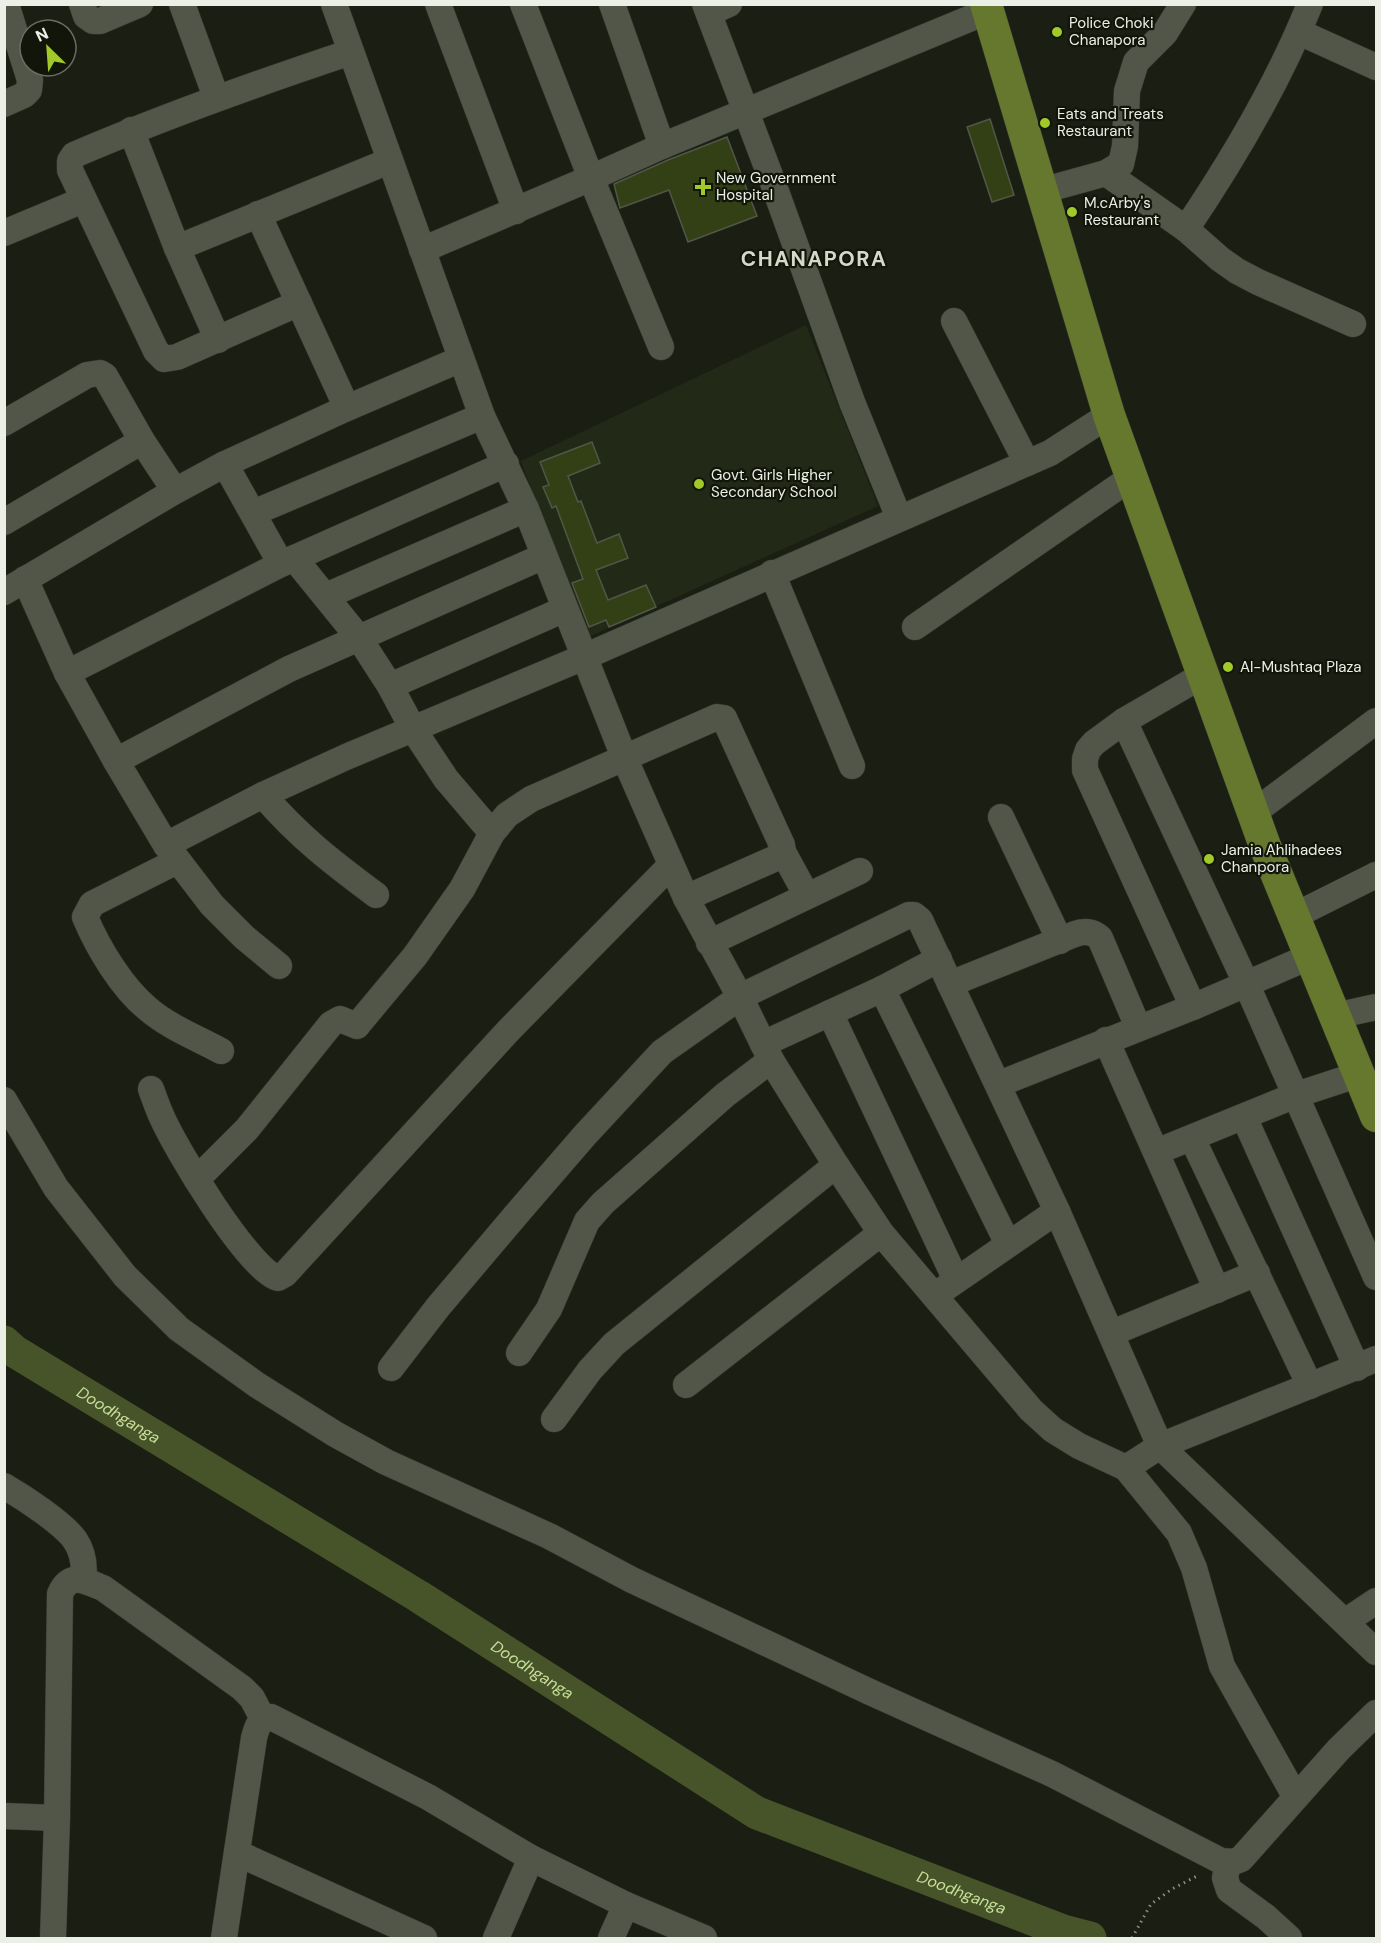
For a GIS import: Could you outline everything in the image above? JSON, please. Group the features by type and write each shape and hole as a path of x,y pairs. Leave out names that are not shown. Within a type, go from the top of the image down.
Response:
{"main road":[{"path":"987,8 1110,415 1253,813 1377,1116"}],"street":[{"path":"4,104 24,95 29,90 30,80 6,4"},
{"path":"82,4 87,16 93,21 100,21 140,4"},
{"path":"182,4 216,97"},
{"path":"334,4 482,416 526,509 624,758 671,865 709,943 740,997 767,1052 836,1165 881,1233 1031,1410 1079,1446 1126,1468 1179,1533 1194,1568 1222,1666 1295,1796"},
{"path":"438,4 516,211"},
{"path":"523,4 591,178 661,347"},
{"path":"612,4 662,146"},
{"path":"1041,192 1106,173 1121,164 1128,91 1136,62 1142,53 1165,33 1183,4"},
{"path":"1185,229 1248,133 1299,32 1310,4"},
{"path":"714,7 745,112 852,402 899,518"},
{"path":"422,250 987,8"},
{"path":"1299,32 1377,67"},
{"path":"298,303 177,357 164,358 156,351 83,200 70,170 70,161 74,155 131,130 216,97 351,52"},
{"path":"131,130 177,248 218,340"},
{"path":"177,248 389,161"},
{"path":"1106,173 1185,229 1237,271 1353,324"},
{"path":"4,232 83,200"},
{"path":"258,214 347,408"},
{"path":"954,321 1027,463"},
{"path":"279,966 244,937 220,913 171,853 15,586 225,464 461,359"},
{"path":"4,423 87,375 100,372 105,376 142,441 175,491"},
{"path":"221,1051 175,1027 147,1009 120,978 93,935 85,917 92,904 263,795 1027,463 1060,447 1110,415"},
{"path":"253,513 482,416"},
{"path":"4,522 142,441"},
{"path":"225,464 253,513 288,561 326,596 359,638 390,686 413,729 446,779 492,833"},
{"path":"67,673 288,561 506,464"},
{"path":"915,627 1132,477"},
{"path":"326,596 526,509"},
{"path":"116,761 288,669 544,556"},
{"path":"772,573 852,766"},
{"path":"390,686 566,609"},
{"path":"1193,1007 1085,770 1085,759 1088,750 1124,721 1203,675"},
{"path":"197,1179 248,1129 331,1024 340,1019 357,1026 415,956 455,898 492,833 507,815 531,799 717,717 724,718 778,834 783,852 807,896"},
{"path":"1124,721 1246,983 1377,1277"},
{"path":"1253,813 1377,721"},
{"path":"263,795 293,829 376,895"},
{"path":"1001,817 1060,940"},
{"path":"686,898 776,858 783,852"},
{"path":"151,1089 161,1116 197,1179 236,1238 253,1258 273,1277 278,1278 285,1274 508,1030 671,865"},
{"path":"709,943 860,871"},
{"path":"1294,916 1377,875"},
{"path":"391,1368 438,1307 521,1209 662,1052 740,997 909,915 914,915 920,920 999,1084 1112,1333 1160,1446 1377,1652"},
{"path":"950,984 1060,940 1084,932 1095,933 1100,938 1138,1027"},
{"path":"999,1084 1193,1007 1311,956"},
{"path":"519,1353 557,1295 587,1221 603,1203 725,1095 767,1052 830,1013 939,959"},
{"path":"882,989 1008,1244"},
{"path":"1335,1016 1377,1007"},
{"path":"830,1013 956,1280"},
{"path":"1106,1040 1216,1290"},
{"path":"1156,1152 1296,1095 1360,1074"},
{"path":"4,1100 56,1188 125,1276 179,1329 256,1385 296,1410 395,1467 549,1536 632,1580 849,1683 1052,1774 1225,1862 1240,1859 1339,1749 1377,1713"},
{"path":"1126,1468 1160,1446 1367,1364 1245,1117"},
{"path":"1192,1138 1310,1386"},
{"path":"554,1419 590,1370 614,1344 836,1165"},
{"path":"935,1296 1057,1211"},
{"path":"686,1385 881,1233"},
{"path":"1112,1333 1257,1273"},
{"path":"4,1486 24,1498 74,1539 81,1552 85,1570 83,1580"},
{"path":"53,1938 60,1594 64,1585 72,1579 83,1580 103,1588 242,1688 252,1698 263,1719"},
{"path":"1346,1621 1377,1601"},
{"path":"224,1938 254,1738 258,1725 263,1719 271,1717 428,1797 531,1858 626,1905 704,1938"},
{"path":"4,1816 57,1818"},
{"path":"237,1853 424,1938"},
{"path":"496,1938 531,1858"},
{"path":"1225,1862 1229,1890 1266,1917 1289,1938"},
{"path":"611,1938 626,1905"}],"path":[{"path":"1132,1938 1151,1904 1172,1889 1225,1862"}],"shaded area":[{"name":"Govt. Girls Higher Secondary School","path":"806,325 878,506 586,638 521,461"}],"building":[{"path":"990,119 1014,195 992,202 967,127"},
{"path":"727,137 757,216 688,242 669,190 620,208 614,184"},
{"path":"592,442 600,463 568,476 578,502 581,501 597,543 619,534 628,558 596,570 608,600 646,585 656,607 609,627 606,620 589,627 572,583 583,579 556,506 552,508 543,487 549,485 540,462"}],"waterway":[{"name":"Doodhganga","path":"4,1342 14,1351 418,1596 757,1813 1063,1931 1090,1938"}],"place":[{"name":"Police Choki Chanapora","path":"1057,32"},
{"name":"Eats and Treats Restaurant","path":"1045,123"},
{"name":"New Government Hospital","path":"703,187"},
{"name":"M.cArby's Restaurant","path":"1072,212"},
{"name":"Govt. Girls Higher Secondary School","path":"699,484"},
{"name":"Al-Mushtaq Plaza","path":"1228,667"},
{"name":"Jamia Ahlihadees Chanpora","path":"1209,859"}],"district":[{"name":"CHANAPORA","path":"814,259"}]}
